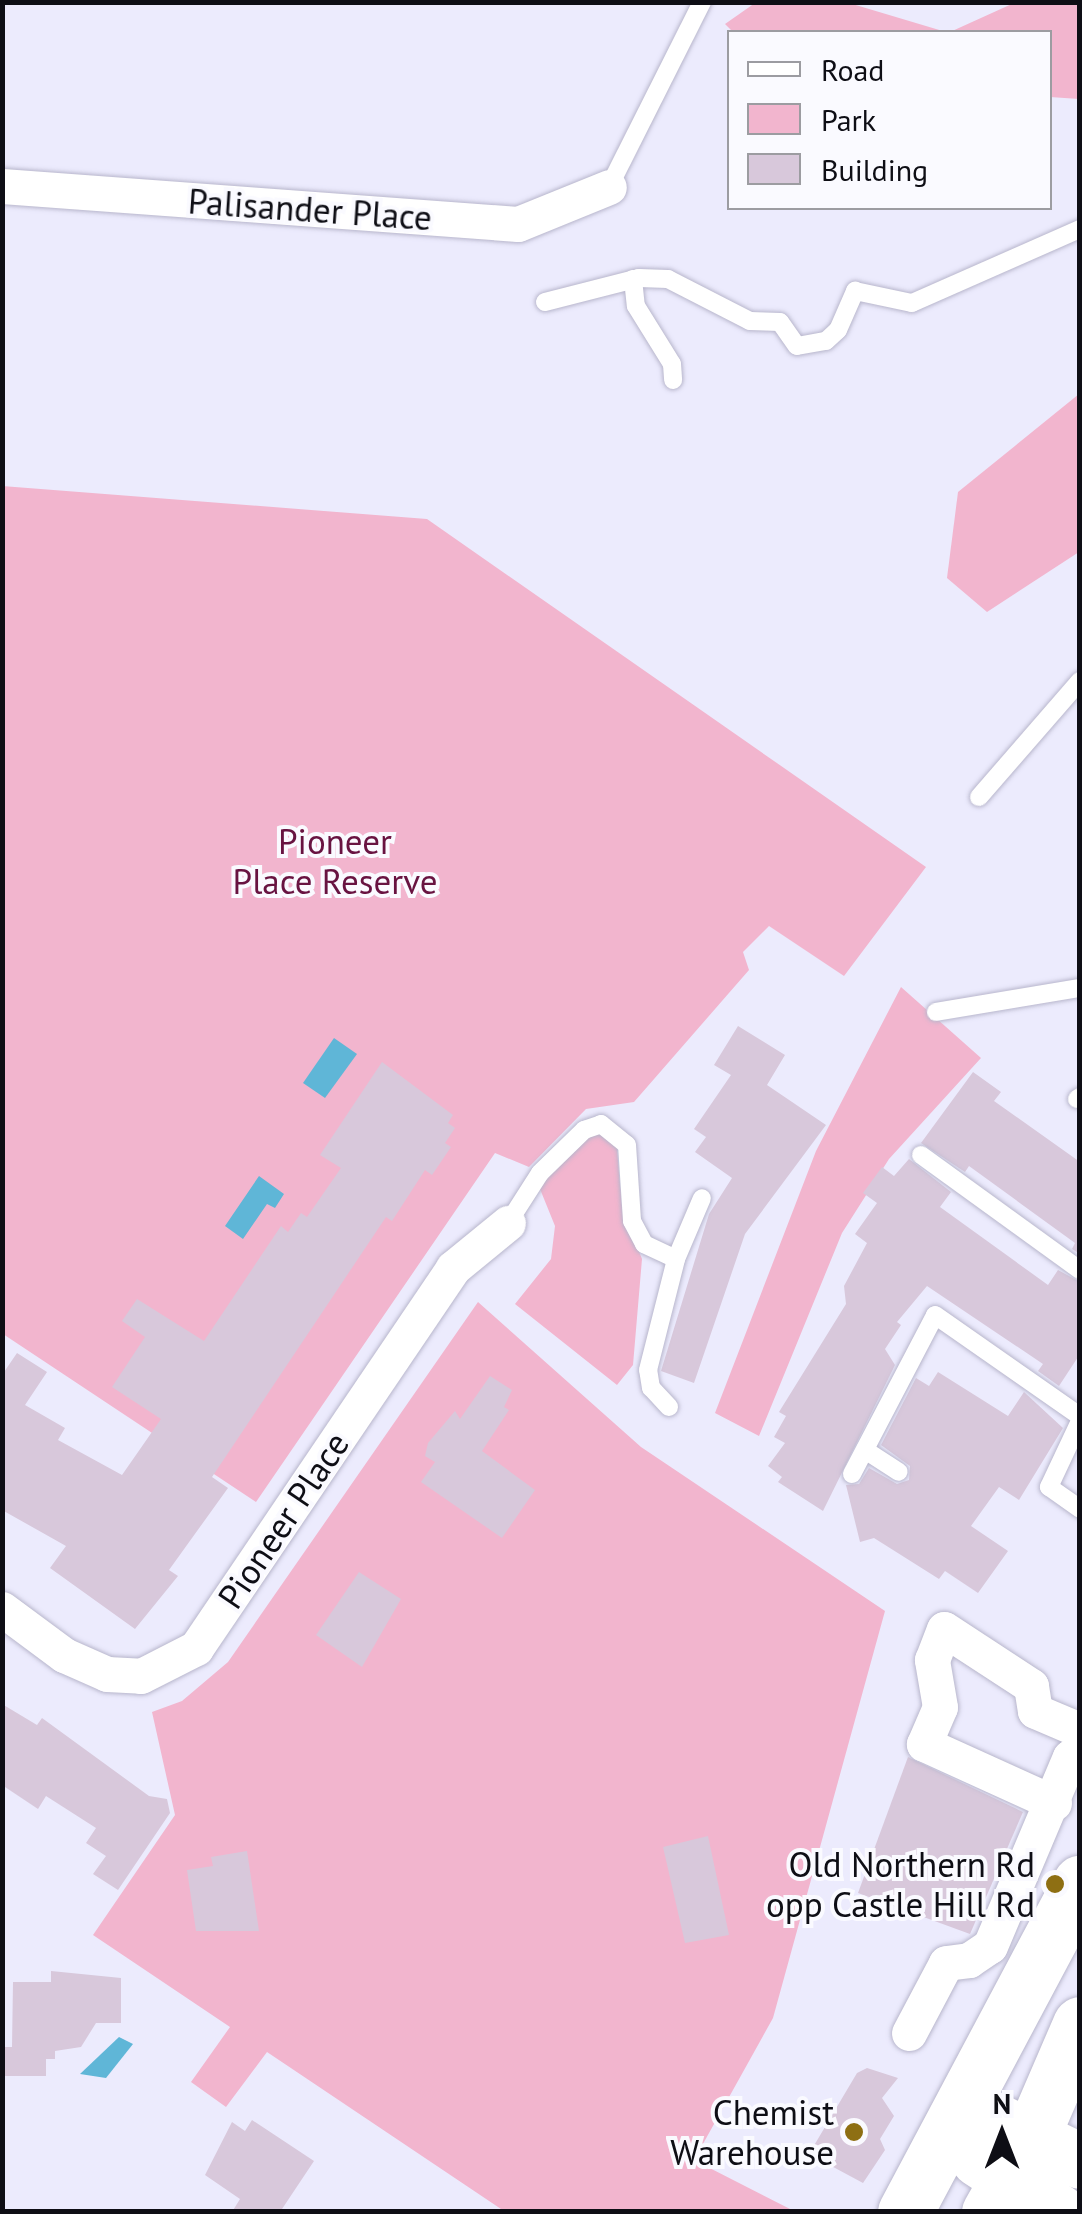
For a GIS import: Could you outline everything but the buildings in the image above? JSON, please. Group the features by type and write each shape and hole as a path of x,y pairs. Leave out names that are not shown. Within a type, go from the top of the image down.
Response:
{"main road":[{"path":"904,2212 1080,1883"},
{"path":"1009,2177 1080,2024"},
{"path":"955,2121 1009,2177 1059,2212"},
{"path":"1009,2177 1080,2161"}],"street":[{"name":"Palisander Place","path":"2,186 518,224 610,187"},
{"name":"Pioneer Place","path":"2,1610 64,1655 107,1674 141,1676 196,1648 453,1268 508,1223"},
{"path":"1054,1804 924,1744 940,1708 932,1660 944,1629 1031,1686 1035,1711 1080,1730"},
{"path":"910,2033 946,1963 969,1960 990,1946 1054,1804 1070,1758 1080,1750"}],"lane":[{"path":"610,187 702,2"},
{"path":"546,302 634,279 668,279 750,321 780,322 797,346 826,341 838,330 855,291 912,303 1080,229"},
{"path":"634,279 636,306 672,364 673,380"},
{"path":"979,798 1080,681"},
{"path":"936,1012 1080,988"},
{"path":"508,1223 540,1173 584,1130 600,1124 628,1145 636,1234 676,1258"},
{"path":"922,1156 1080,1270"},
{"path":"669,1407 651,1388 648,1370 676,1258 702,1198"},
{"path":"852,1474 935,1315 1080,1418 1048,1487 1080,1509"},
{"path":"865,1450 899,1472"}],"green space":[{"path":"755,3 849,3 939,30 731,30 725,24"},
{"path":"1014,3 1079,3 1079,99 1052,97 1052,30 954,30"},
{"path":"1079,394 1079,552 987,612 947,578 958,492"},
{"name":"Pioneer Place Reserve","path":"2,486 427,519 926,867 844,976 769,926 743,952 749,970 634,1102 586,1109 529,1167 495,1153 256,1502 3,1334"},
{"path":"901,987 981,1058 889,1159 842,1233 759,1436 715,1413 816,1151"},
{"path":"576,1131 616,1137 622,1208 642,1259 633,1365 617,1385 515,1304 551,1259 555,1226 540,1189"},
{"path":"478,1302 641,1447 885,1611 773,2018 694,2160 794,2211 504,2211 267,2052 226,2107 191,2082 230,2027 93,1935 175,1815 152,1712 182,1701 228,1662"}],"water":[{"path":"334,1038 357,1054 325,1098 303,1083"},
{"path":"259,1176 284,1194 275,1208 267,1204 243,1239 225,1226"},
{"path":"119,2037 133,2044 106,2078 80,2074"}],"place":[{"name":"Old Northern Rd opp Castle Hill Rd","path":"1055,1884"},
{"name":"Chemist Warehouse","path":"854,2132"}]}
